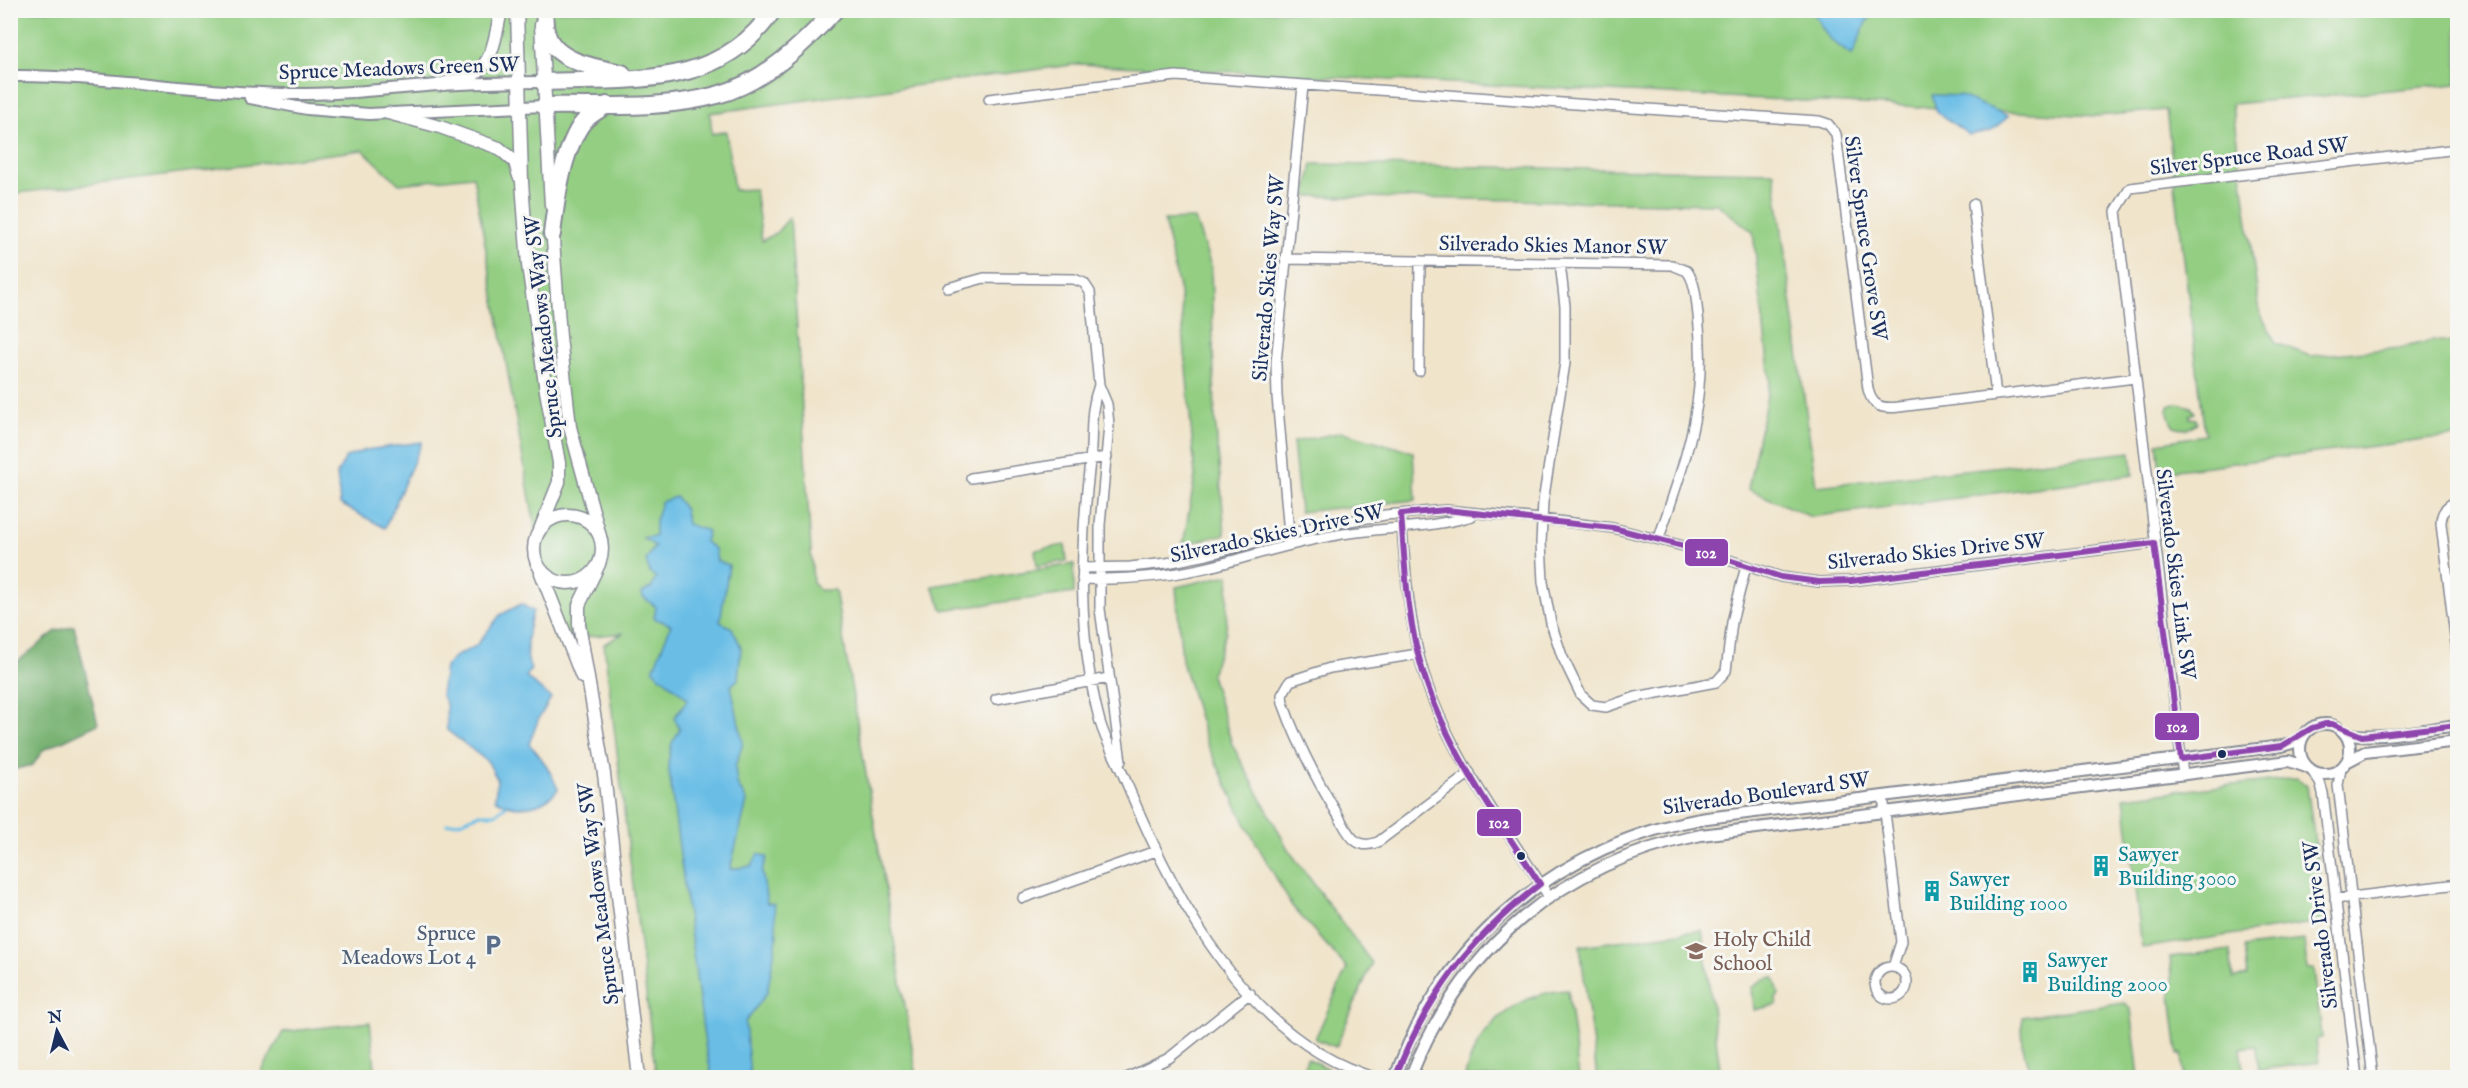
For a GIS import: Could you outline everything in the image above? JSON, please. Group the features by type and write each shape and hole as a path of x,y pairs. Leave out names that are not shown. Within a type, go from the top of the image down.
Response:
{"highway":[{"path":"542,10 546,32 554,47 560,52 599,68 650,77"},
{"path":"543,82 676,75 718,61 751,38 773,10"},
{"path":"544,106 687,101 719,95 777,65 834,10"},
{"path":"552,234 556,201 567,157 575,137 581,124 589,116 607,105"}],"main road":[{"path":"439,85 472,75 481,68 488,59 493,45 501,10"},
{"name":"Spruce Meadows Way SW","path":"517,10 522,182 533,306 559,464 559,482 542,527"},
{"name":"Spruce Meadows Way SW","path":"542,10 544,106 552,234 570,427 601,540"},
{"path":"388,113 498,148 515,162 522,182"},
{"path":"566,515 577,516 588,521 601,540 602,552 599,564 583,580 572,583 551,579 537,563 535,542 542,527 555,518 566,515"},
{"name":"Spruce Meadows Way SW","path":"537,563 593,706"},
{"name":"Spruce Meadows Way SW","path":"599,564 579,605 579,624 604,774 639,1077"}],"street":[{"name":"Spruce Meadows Green SW","path":"10,76 105,80 220,92 329,94 439,85 543,82"},
{"path":"989,99 1176,76 1303,86"},
{"name":"Silverado Skies Way SW","path":"1290,544 1276,363 1303,86"},
{"name":"Silver Spruce Grove SW","path":"1303,86 1807,120 1828,124 1836,134 1870,398 1877,405 1887,408 2135,378"},
{"name":"Spruce Meadows Green SW","path":"220,92 307,109 369,114 544,106"},
{"name":"Silver Spruce Road SW","path":"2135,378 2116,211 2130,188 2457,149"},
{"path":"1972,204 1996,396"},
{"name":"Silverado Skies Manor SW","path":"1286,259 1672,265 1683,268 1692,277 1701,340 1699,399 1685,462 1659,538"},
{"path":"1419,371 1420,261"},
{"path":"1560,263 1565,306 1565,363 1541,519 1543,582 1551,623 1569,672 1581,695 1592,705 1606,707 1636,697 1709,685 1723,677 1726,671 1732,622 1746,566"},
{"path":"948,288 968,281 991,278 1074,279 1089,288 1092,298 1099,385 1107,404 1107,457 1100,525 1100,609 1123,772"},
{"name":"Silverado Skies Link SW","path":"2135,378 2183,775"},
{"path":"1099,385 1092,405 1090,460 1083,521 1082,579 1085,633 1100,724 1156,851 1203,933 1250,993 1287,1031 1317,1053 1353,1070 1377,1077"},
{"path":"971,478 1107,457"},
{"path":"2457,501 2446,508 2441,524 2457,660"},
{"name":"Silverado Skies Drive SW","path":"1082,568 1131,567 1189,559 1343,521 1446,510 1613,528 1659,538 1781,577 1819,582 1851,581 2154,543"},
{"path":"1401,514 1409,602 1418,654 1435,707 1470,773 1549,897"},
{"name":"Silverado Skies Drive SW","path":"1082,579 1133,579 1180,573 1338,534 1446,523 1477,514"},
{"path":"1418,654 1330,668 1290,681 1282,695 1283,703 1304,753 1346,830 1354,840 1364,844 1378,842 1470,773"},
{"path":"996,699 1109,678"},
{"path":"2457,725 2369,736 2354,735 2338,727 2324,724 2310,729 2304,735 2300,749 2304,762 2310,769 2327,774 2365,752 2457,741"},
{"path":"2344,732 2351,746 2344,765"},
{"name":"Silverado Boulevard SW","path":"1395,1077 1409,1040 1446,976 1489,926 1540,884 1592,853 1620,841 1668,825 1707,818 2282,746 2304,735"},
{"name":"Silverado Boulevard SW","path":"1410,1077 1421,1047 1438,1018 1473,968 1500,937 1549,897 1604,865 1674,840 1720,832 2289,761 2310,769"},
{"name":"Silverado Drive SW","path":"2344,765 2338,785 2373,1077"},
{"name":"Silverado Drive SW","path":"2310,769 2320,783 2323,794 2357,1077"},
{"path":"2004,781 2006,797"},
{"path":"1883,796 1901,942 1893,967"},
{"path":"1023,898 1156,851"},
{"path":"2335,899 2457,884"},
{"path":"1127,1077 1169,1058 1250,993"}],"green space":[{"path":"10,11 2457,11 2457,84 2232,104 2260,313 2276,343 2310,356 2401,348 2433,340 2457,343 2457,436 2160,472 2157,443 2205,435 2166,110 2097,116 1079,64 710,113 712,134 726,131 734,190 755,189 762,241 776,233 790,217 813,582 819,590 835,590 917,1077 656,1077 604,644 624,633 555,640 473,176 399,184 363,150 11,194"},
{"path":"1312,164 1774,172 1816,486 2131,452 2133,475 1811,517 1748,489 1770,381 1753,232 1717,204 1306,196"},
{"path":"1195,219 1211,266 1215,417 1225,534 1183,545 1195,476 1180,293 1164,220"},
{"path":"2178,403 2191,407 2195,413 2190,415 2190,418 2196,419 2197,423 2186,429 2174,426 2168,409 2169,406"},
{"path":"1343,432 1413,452 1416,500 1300,512 1293,442"},
{"path":"1065,545 1067,561 1037,566 1035,550"},
{"path":"1074,564 1074,593 943,610 932,586"},
{"path":"1229,575 1226,631 1211,675 1232,744 1288,849 1372,963 1336,1047 1315,1039 1347,968 1292,906 1246,825 1207,744 1182,661 1176,587"},
{"path":"74,626 98,724 43,750 33,765 11,770 11,659 18,661 56,631"},
{"path":"2297,778 2307,786 2326,921 2142,948 2124,797"},
{"path":"1702,930 1721,1077 1597,1077 1580,946"},
{"path":"2304,940 2307,969 2314,969 2322,1038 2316,1039 2319,1062 2259,1070 2256,1046 2241,1048 2244,1072 2184,1077 2182,1054 2178,1055 2170,985 2173,984 2170,957 2230,950 2233,978 2247,976 2244,947"},
{"path":"1774,977 1779,994 1776,999 1777,1005 1754,1010 1752,987 1764,979"},
{"path":"1568,990 1579,1077 1465,1077 1478,1043 1501,1016 1532,998"},
{"path":"2125,1003 2131,1009 2139,1077 2034,1077 2025,1056 2022,1017"},
{"path":"370,1022 376,1077 259,1077 283,1032"},
{"path":"1307,1058 1331,1070 1328,1077 1302,1077"}],"water":[{"path":"1812,11 1877,11 1866,22 1852,56 1829,38"},
{"path":"1932,95 1960,96 2009,116 1991,131 1969,135 1937,112"},
{"path":"422,442 385,528 340,504 337,474 346,457 366,450"},
{"path":"676,497 685,510 687,524 708,531 705,542 715,549 717,561 729,565 720,622 732,628 741,647 738,679 731,686 743,743 735,767 737,784 747,801 730,869 752,866 758,854 767,857 762,871 767,903 774,904 777,938 767,993 745,1022 750,1077 712,1077 705,1044 668,763 672,743 680,729 674,718 688,699 653,670 671,625 654,618 656,607 643,597 642,593 652,587 656,577 650,573 646,560 655,546 643,538 655,536 655,522 661,502"},
{"path":"521,604 533,611 527,648 531,669 526,677 551,698 539,718 529,744 546,765 558,789 545,801 520,807 495,799 497,779 488,762 447,730 446,703 441,694 445,667 454,657 476,646 500,615"}],"waterway":[{"path":"447,824 460,822 479,814 495,814 506,806"}],"transit line":[{"name":"102","path":"1395,1078 1421,1020 1454,970 1493,925 1540,884 1474,782 1445,729 1433,701 1413,633 1401,514 1446,510 1613,528 1695,549 1781,577 1819,582 1851,581 2154,543 2181,759 2282,746 2312,728 2325,724 2332,724 2362,736 2458,725"}],"place":[{"name":"Sawyer Building 3000","path":"2101,866"},
{"name":"Sawyer Building 1000","path":"1932,891"},
{"name":"Spruce Meadows Lot 4","path":"493,945"},
{"name":"Holy Child School","path":"1696,951"},
{"name":"Sawyer Building 2000","path":"2030,972"}]}
